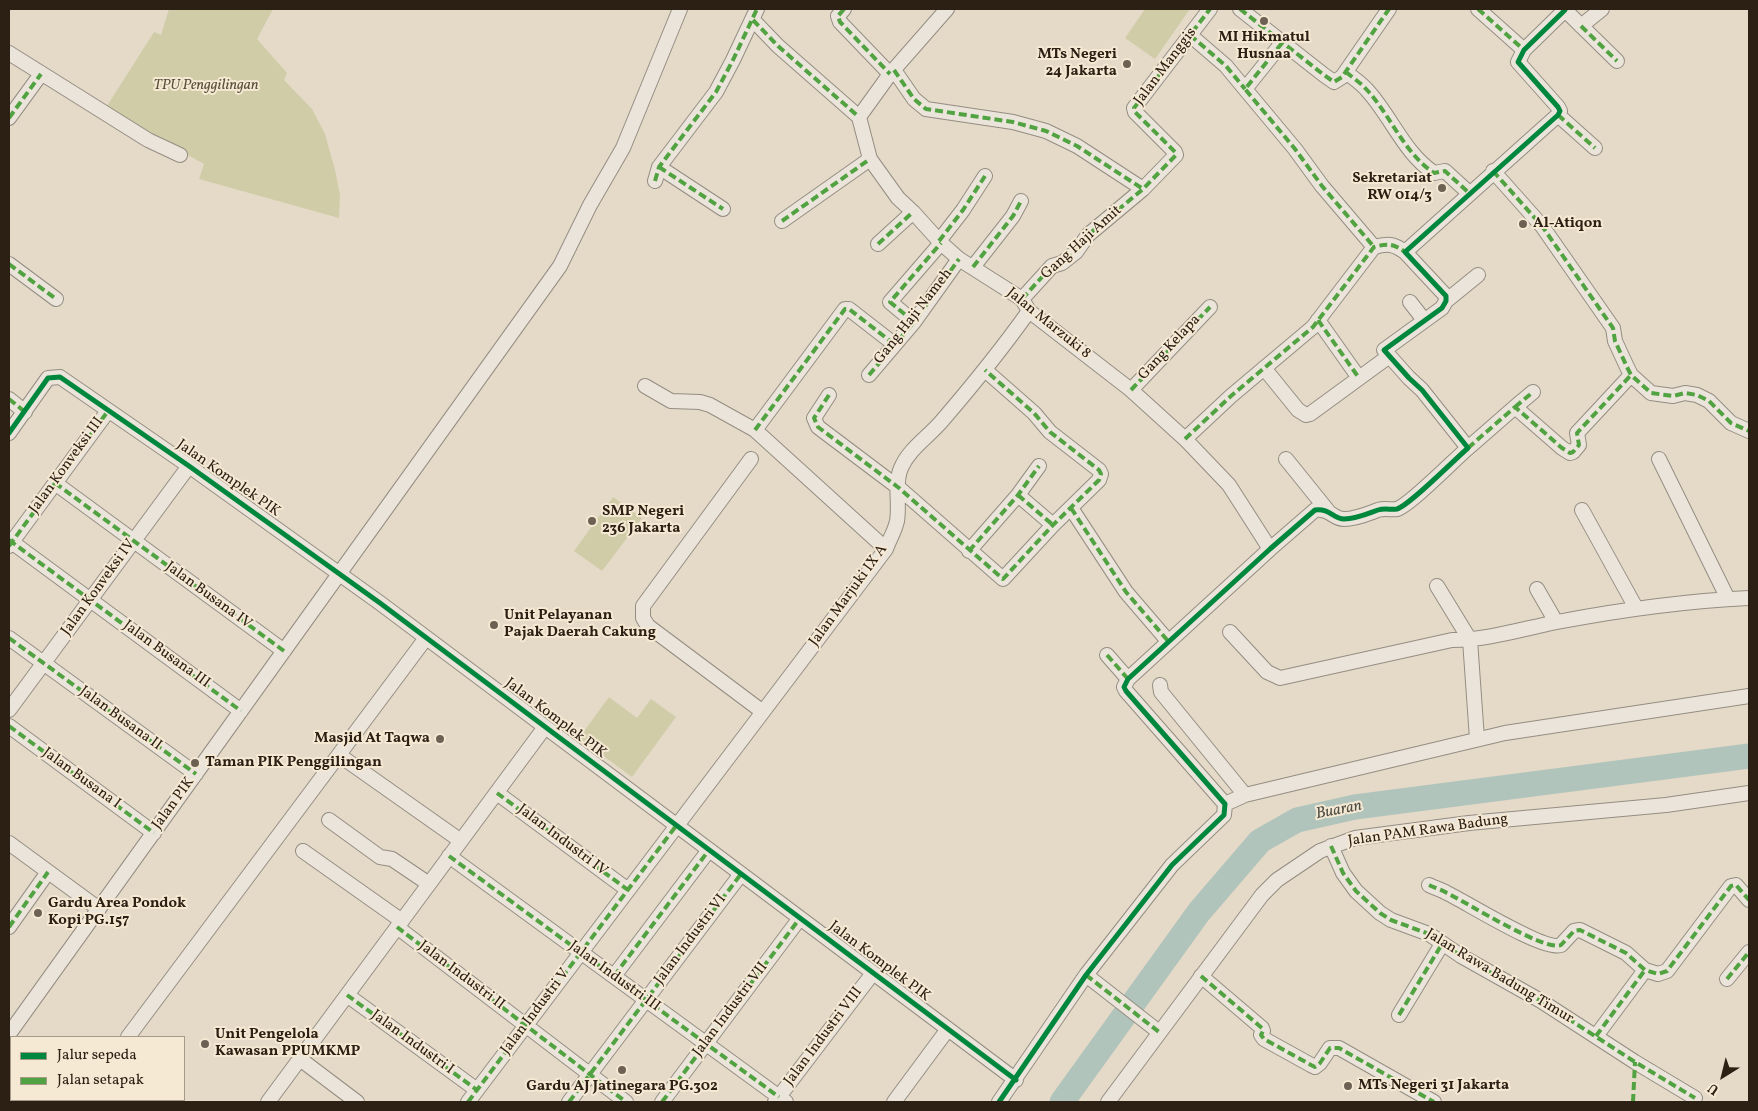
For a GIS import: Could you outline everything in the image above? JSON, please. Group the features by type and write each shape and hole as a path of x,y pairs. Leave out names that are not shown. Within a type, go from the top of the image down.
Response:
{"street":[{"name":"Jalan PIK","path":"9,1034 560,266 590,205 623,148 680,9"},
{"path":"844,9 838,16 840,22 892,72 914,99 926,109 1014,122 1046,132 1077,146 1143,189"},
{"path":"723,209 657,174 716,92 755,14 778,46 858,117 892,72 947,9"},
{"name":"Jalan Manggis","path":"1143,189 1176,154 1135,112 1134,108 1210,9"},
{"path":"1240,9 1332,81 1337,81 1346,72 1389,9"},
{"path":"1478,9 1524,50"},
{"path":"1405,252 1560,111 1518,62 1524,50 1564,9 1617,61"},
{"path":"1581,26 1602,9"},
{"path":"1190,35 1226,66 1295,149 1322,186 1374,247"},
{"path":"1245,90 1282,43"},
{"path":"9,53 148,140 180,155"},
{"path":"1346,72 1366,89 1420,161 1434,173 1443,170 1469,193"},
{"path":"9,118 42,74"},
{"path":"1558,114 1595,148"},
{"name":"Jalan Marzuki 8","path":"858,117 870,159 898,198 959,259 1022,298 1030,311 1131,390 1185,439 1229,485 1270,549"},
{"path":"782,221 870,159"},
{"path":"1493,172 1542,226 1614,328 1615,341 1631,375 1651,393 1673,396 1685,393 1697,395 1709,401 1731,423 1749,431"},
{"path":"914,322 891,304 891,302 940,242 985,176"},
{"name":"Gang Haji Amit","path":"1022,298 1052,266 1062,263 1076,252 1088,235 1143,189"},
{"path":"973,268 1013,216 1021,201"},
{"path":"878,244 913,212"},
{"path":"1185,439 1214,411 1313,327 1374,247 1386,244 1395,245 1405,252 1446,296 1446,301"},
{"name":"Gang Haji Nameh","path":"869,375 914,322 959,259"},
{"path":"9,264 56,299"},
{"path":"1468,448 1422,390 1388,357 1385,353 1385,348 1442,308 1446,301 1478,275"},
{"path":"1410,302 1424,320"},
{"name":"Gang Kelapa","path":"1131,390 1210,307"},
{"path":"756,430 845,309 849,309 894,344"},
{"name":"Jalan Marjuki IX A","path":"676,826 886,549 897,522 898,478 901,466 916,446 936,428 985,370 1030,311"},
{"path":"1318,320 1360,378"},
{"path":"1264,368 1298,410 1310,414 1388,357"},
{"path":"829,395 814,418 818,427 898,488 1003,579 1099,480 1101,474 1100,470 1050,432 1034,414 985,370"},
{"path":"1515,407 1552,440 1571,453 1579,445 1576,433 1631,375"},
{"name":"Jalan Komplek PIK","path":"25,412 48,378 60,377 380,602 1016,1080"},
{"path":"645,386 671,402 700,402 710,405 756,430 886,549"},
{"path":"1226,804 1126,691 1124,686 1128,679 1315,510 1322,509 1328,511 1342,519 1356,518 1381,509 1397,509 1412,499 1533,392"},
{"path":"9,399 25,412 9,433"},
{"name":"Jalan Konveksi III","path":"10,543 108,411"},
{"path":"751,458 644,606 642,618 648,626 763,712"},
{"path":"1659,458 1728,599"},
{"path":"1286,459 1328,511"},
{"name":"Jalan Konveksi IV","path":"9,710 189,466"},
{"path":"970,551 1018,495 1039,466"},
{"name":"Jalan Busana IV","path":"55,483 284,651"},
{"path":"1018,495 1053,526"},
{"path":"1071,508 1126,592 1168,641"},
{"path":"1582,510 1636,608"},
{"name":"Jalan Busana III","path":"10,543 241,711"},
{"path":"1436,586 1470,640 1477,739"},
{"path":"1537,589 1556,622"},
{"path":"1230,632 1267,672 1280,678 1452,640 1470,640 1636,608 1749,598"},
{"name":"Jalan Busana II","path":"9,638 196,774"},
{"path":"129,1036 426,638"},
{"path":"1106,655 1128,679"},
{"path":"1160,685 1161,692 1245,795"},
{"path":"1226,804 1245,795 1477,739 1523,730 1749,696"},
{"name":"Jalan Busana I","path":"9,726 154,833"},
{"name":"Jalan Komplek PIK","path":"268,1102 545,727"},
{"path":"339,755 461,841"},
{"name":"Jalan Industri IV","path":"497,792 628,890"},
{"name":"Jalan PAM Rawa Badung","path":"1108,1102 1156,1030 1201,976 1262,895 1277,880 1320,851 1355,838 1459,824 1666,805 1749,793"},
{"path":"999,1102 1172,865 1224,815 1226,804"},
{"path":"329,820 380,857 392,858 429,884"},
{"name":"Jalan Industri V","path":"468,1102 676,826"},
{"path":"9,843 99,909"},
{"name":"Jalan Rawa Badung Timur","path":"1331,846 1344,873 1356,891 1370,905 1391,920 1429,934 1461,956 1541,1001 1634,1062 1695,1098"},
{"path":"614,976 709,850"},
{"name":"Jalan Industri II","path":"303,851 400,924 525,1025"},
{"name":"Jalan Industri III","path":"450,856 780,1100"},
{"path":"9,927 48,872"},
{"name":"Jalan Industri VI","path":"569,1102 740,874"},
{"path":"1430,885 1446,892 1504,926 1552,946 1561,945 1574,931 1580,930 1626,953 1645,970 1658,974 1667,971 1733,885 1749,900"},
{"name":"Jalan Industri VII","path":"662,1102 800,918"},
{"path":"1399,1015 1442,944"},
{"path":"1727,979 1749,952"},
{"path":"1596,1036 1645,970"},
{"name":"Jalan Industri VIII","path":"780,1100 872,973"},
{"path":"1201,976 1262,1028 1261,1035 1264,1039 1310,1065 1314,1067 1318,1065 1330,1048 1339,1048 1434,1102"},
{"path":"1089,977 1156,1030"},
{"name":"Jalan Industri I","path":"347,995 477,1090"},
{"path":"525,1025 626,1102"},
{"path":"894,1102 948,1029"},
{"path":"300,1059 357,1102"}],"green space":[{"name":"TPU Penggilingan","path":"169,9 273,9 257,39 287,73 284,80 312,109 325,134 340,195 339,218 199,179 204,164 105,109 154,32 161,35"},
{"path":"1145,9 1190,9 1155,59 1125,38"},
{"path":"613,497 642,518 602,571 574,551"},
{"path":"609,697 637,718 651,699 676,717 632,777 579,738"}],"waterway":[{"name":"Buaran","path":"1062,1102 1199,912 1260,841 1297,820 1355,807 1749,756"}],"marked path":[{"path":"655,181 659,167 716,92 757,9"},
{"path":"844,9 838,16 840,22 890,74"},
{"path":"1022,299 1052,266 1062,263 1076,252 1088,235 1143,189 1176,155 1135,112 1134,108 1210,9"},
{"path":"1240,9 1334,82 1342,77 1389,9"},
{"path":"1478,9 1524,50"},
{"path":"753,20 778,46 859,117"},
{"path":"1581,26 1617,61"},
{"path":"1190,35 1226,66 1245,89"},
{"path":"1282,43 1245,89 1295,149 1322,186 1374,247"},
{"path":"894,70 914,99 926,109 1013,122 1046,131 1077,146 1143,189"},
{"path":"1346,72 1376,100 1406,145 1423,165 1434,173 1445,171 1469,193"},
{"path":"9,118 41,74"},
{"path":"1558,115 1595,148"},
{"path":"782,221 870,159"},
{"path":"659,167 723,209"},
{"path":"1493,171 1542,226 1613,328 1615,341 1631,375 1651,393 1673,396 1685,393 1697,395 1709,401 1731,423 1749,431"},
{"path":"939,241 963,210 985,176"},
{"path":"973,267 1013,216 1021,201"},
{"path":"878,244 913,212"},
{"path":"914,322 890,302 941,243"},
{"path":"1185,439 1231,396 1313,327 1374,247 1391,245 1405,252"},
{"path":"869,375 914,322 959,259"},
{"path":"9,264 56,299"},
{"path":"1131,390 1210,307"},
{"path":"755,430 845,309 849,309 894,344"},
{"path":"1318,320 1359,378"},
{"path":"829,395 814,418 818,427 899,488 1003,579 1053,525 1099,480 1101,474 1099,470 1050,432 1034,413 985,370"},
{"path":"1468,448 1515,407 1562,448 1570,453 1573,452 1579,445 1577,433 1631,375"},
{"path":"1515,407 1533,392"},
{"path":"9,399 25,412 24,414"},
{"path":"9,546 108,411"},
{"path":"969,551 1018,495 1039,466"},
{"path":"55,483 284,651"},
{"path":"1018,495 1053,525"},
{"path":"1071,508 1126,592 1168,641"},
{"path":"9,540 241,711"},
{"path":"9,638 196,774"},
{"path":"1107,655 1128,679"},
{"path":"9,726 154,833"},
{"path":"497,793 628,890"},
{"path":"468,1102 676,826"},
{"path":"1331,846 1343,873 1356,891 1380,913 1391,920 1429,934 1461,956 1541,1001 1635,1062 1695,1098"},
{"path":"614,976 709,850"},
{"path":"449,856 779,1097"},
{"path":"9,927 48,872"},
{"path":"569,1102 741,874"},
{"path":"1429,885 1523,934 1552,945 1561,945 1574,931 1580,930 1626,953 1645,970 1658,974 1667,971 1731,886 1736,885 1749,900"},
{"path":"662,1102 800,918"},
{"path":"397,927 626,1102"},
{"path":"1399,1015 1442,944"},
{"path":"1727,979 1749,952"},
{"path":"1596,1036 1645,970"},
{"path":"1086,975 1159,1032"},
{"path":"1201,976 1262,1028 1261,1035 1264,1039 1311,1065 1315,1067 1320,1063 1330,1048 1339,1048 1434,1102"},
{"path":"347,995 477,1090"},
{"path":"1633,1102 1635,1062"}],"cycle path":[{"path":"999,1102 1086,975 1172,865 1224,815 1225,804 1126,691 1124,687 1128,679 1315,510 1328,512 1340,519 1348,519 1380,509 1397,509 1422,491 1468,448 1422,390 1384,350 1442,308 1446,301 1446,296 1405,252 1558,115 1560,111 1558,107 1518,62 1524,50 1565,10"},
{"path":"9,433 48,378 60,377 189,466 380,603 1016,1080"}],"place":[{"name":"MI Hikmatul Husnaa","path":"1264,21"},
{"name":"MTs Negeri 24 Jakarta","path":"1127,64"},
{"name":"Sekretariat RW 014/3","path":"1442,188"},
{"name":"Al-Atiqon","path":"1523,224"},
{"name":"SMP Negeri 236 Jakarta","path":"592,521"},
{"name":"Unit Pelayanan Pajak Daerah Cakung","path":"494,625"},
{"name":"Masjid At Taqwa","path":"440,739"},
{"name":"Taman PIK Penggilingan","path":"195,763"},
{"name":"Gardu Area Pondok Kopi PG.157","path":"38,913"},
{"name":"Unit Pengelola Kawasan PPUMKMP","path":"205,1044"},
{"name":"Gardu AJ Jatinegara PG.302","path":"622,1070"},
{"name":"MTs Negeri 31 Jakarta","path":"1348,1086"}]}
